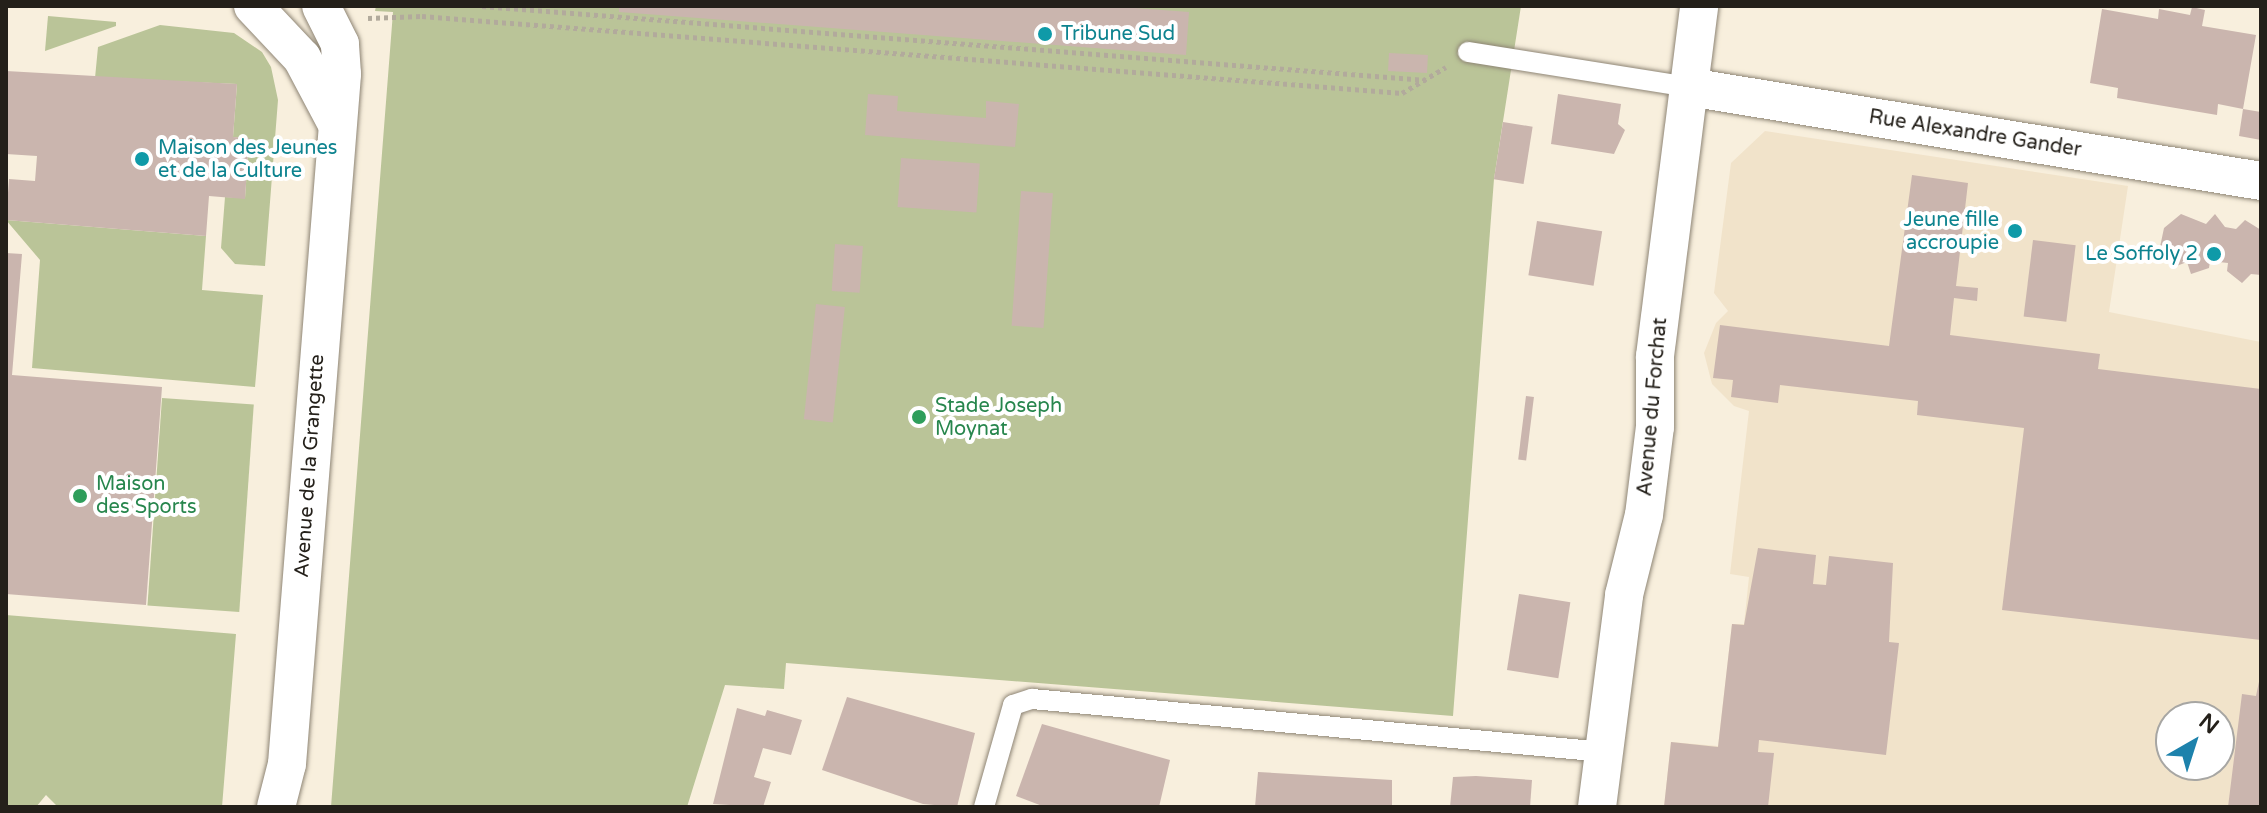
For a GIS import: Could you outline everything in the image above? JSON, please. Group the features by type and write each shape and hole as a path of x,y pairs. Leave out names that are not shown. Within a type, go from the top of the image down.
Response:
{"street":[{"path":"253,6 302,58 337,124"},
{"name":"Avenue du Forchat","path":"1597,807 1624,595 1644,515 1655,427 1655,356 1699,6"},
{"path":"302,58 330,54 339,19"},
{"name":"Avenue de la Grangette","path":"276,807 287,764 343,55 339,19"},
{"name":"Rue Alexandre Gander","path":"1689,87 2261,181"}],"lane":[{"path":"1468,52 1689,87"},
{"path":"984,807 1013,705 1032,699 1604,752"}],"path":[{"path":"339,19 392,21 438,17 1402,93 1426,80 482,6"}],"shaded area":[{"path":"1765,131 2128,186 2109,312 2261,342 2261,807 1664,807 1671,742 1718,746 1732,624 1744,624 1749,577 1730,574 1749,411 1734,406 1712,384 1704,353 1716,323 1728,311 1714,293 1731,163"}],"green space":[{"name":"Stade Joseph Moynat","path":"376,6 1521,6 1494,179 1453,716 786,663 784,689 725,685 687,807 331,807 393,12 375,11"},
{"path":"48,16 116,22 116,26 45,51"},
{"path":"160,25 234,33 262,52 271,67 278,100 265,266 235,264 221,248 225,197 245,198 249,139 233,137 237,84 95,78 98,47"},
{"path":"6,220 206,236 202,290 263,295 255,387 32,368 40,260"},
{"path":"162,398 254,404 239,612 147,605"},
{"path":"6,615 236,634 222,807 58,807 46,795 36,807 6,807"}],"building":[{"name":"Tribune Sud","path":"619,6 1109,6 1189,12 1186,55 619,12"},
{"path":"2192,7 2205,10 2202,26 2256,35 2243,109 2218,104 2217,115 2146,103 2117,98 2118,88 2090,83 2102,9 2158,19 2159,9 2190,15"},
{"path":"1389,53 1428,55 1427,73 1388,71"},
{"name":"Maison des Jeunes et de la Culture","path":"6,71 237,84 233,137 249,138 245,199 209,196 206,236 6,220 9,179 35,181 37,156 6,154"},
{"path":"868,94 898,96 897,111 986,118 986,101 1019,104 1015,147 865,135"},
{"path":"1558,94 1621,104 1618,124 1625,130 1614,154 1551,144"},
{"path":"2243,109 2261,112 2261,140 2239,136"},
{"path":"1503,122 1533,127 1524,184 1494,179"},
{"path":"901,158 980,164 976,212 898,207"},
{"path":"1912,175 1968,183 1956,286 1978,288 1977,301 1954,298 1950,335 2100,354 2098,369 2261,389 2261,640 2002,610 2024,428 1917,415 1918,401 1780,385 1778,403 1731,397 1733,380 1713,378 1720,325 1889,346"},
{"path":"1021,191 1053,193 1044,328 1012,326"},
{"name":"Le Soffoly 2","path":"2181,214 2206,224 2215,214 2225,227 2236,229 2245,220 2261,230 2261,275 2251,274 2242,283 2227,271 2228,263 2210,261 2209,268 2191,274 2187,262 2174,267 2160,247 2164,228"},
{"path":"1537,221 1602,231 1594,286 1528,275"},
{"path":"2033,240 2076,245 2066,322 2024,316"},
{"path":"835,244 863,246 860,293 832,291"},
{"name":"Maison des Sports","path":"6,253 22,254 12,375 162,387 146,605 6,594"},
{"path":"816,304 845,307 833,422 804,419"},
{"path":"1526,396 1534,397 1526,460 1518,460"},
{"path":"1758,548 1816,555 1813,584 1826,585 1829,556 1893,563 1889,642 1899,643 1886,755 1759,740 1758,752 1774,753 1768,807 1664,807 1671,742 1718,747 1732,624 1744,625"},
{"path":"1519,594 1570,602 1558,678 1507,670"},
{"path":"2261,672 2261,807 2228,807 2231,781 2235,781 2235,750 2242,694 2256,696"},
{"path":"847,697 975,733 957,807 923,804 822,770"},
{"path":"737,708 765,716 767,710 802,720 791,755 763,748 754,777 771,782 763,807 713,804"},
{"path":"1042,724 1170,760 1159,807 1045,807 1016,796"},
{"path":"1258,772 1392,780 1392,807 1255,807"},
{"path":"1453,777 1532,780 1530,807 1450,807"}],"place":[{"name":"Tribune Sud","path":"1045,34"},
{"name":"Maison des Jeunes et de la Culture","path":"142,159"},
{"name":"Jeune fille accroupie","path":"2015,231"},
{"name":"Le Soffoly 2","path":"2214,254"},
{"name":"Stade Joseph Moynat","path":"919,417"},
{"name":"Maison des Sports","path":"80,496"}]}
